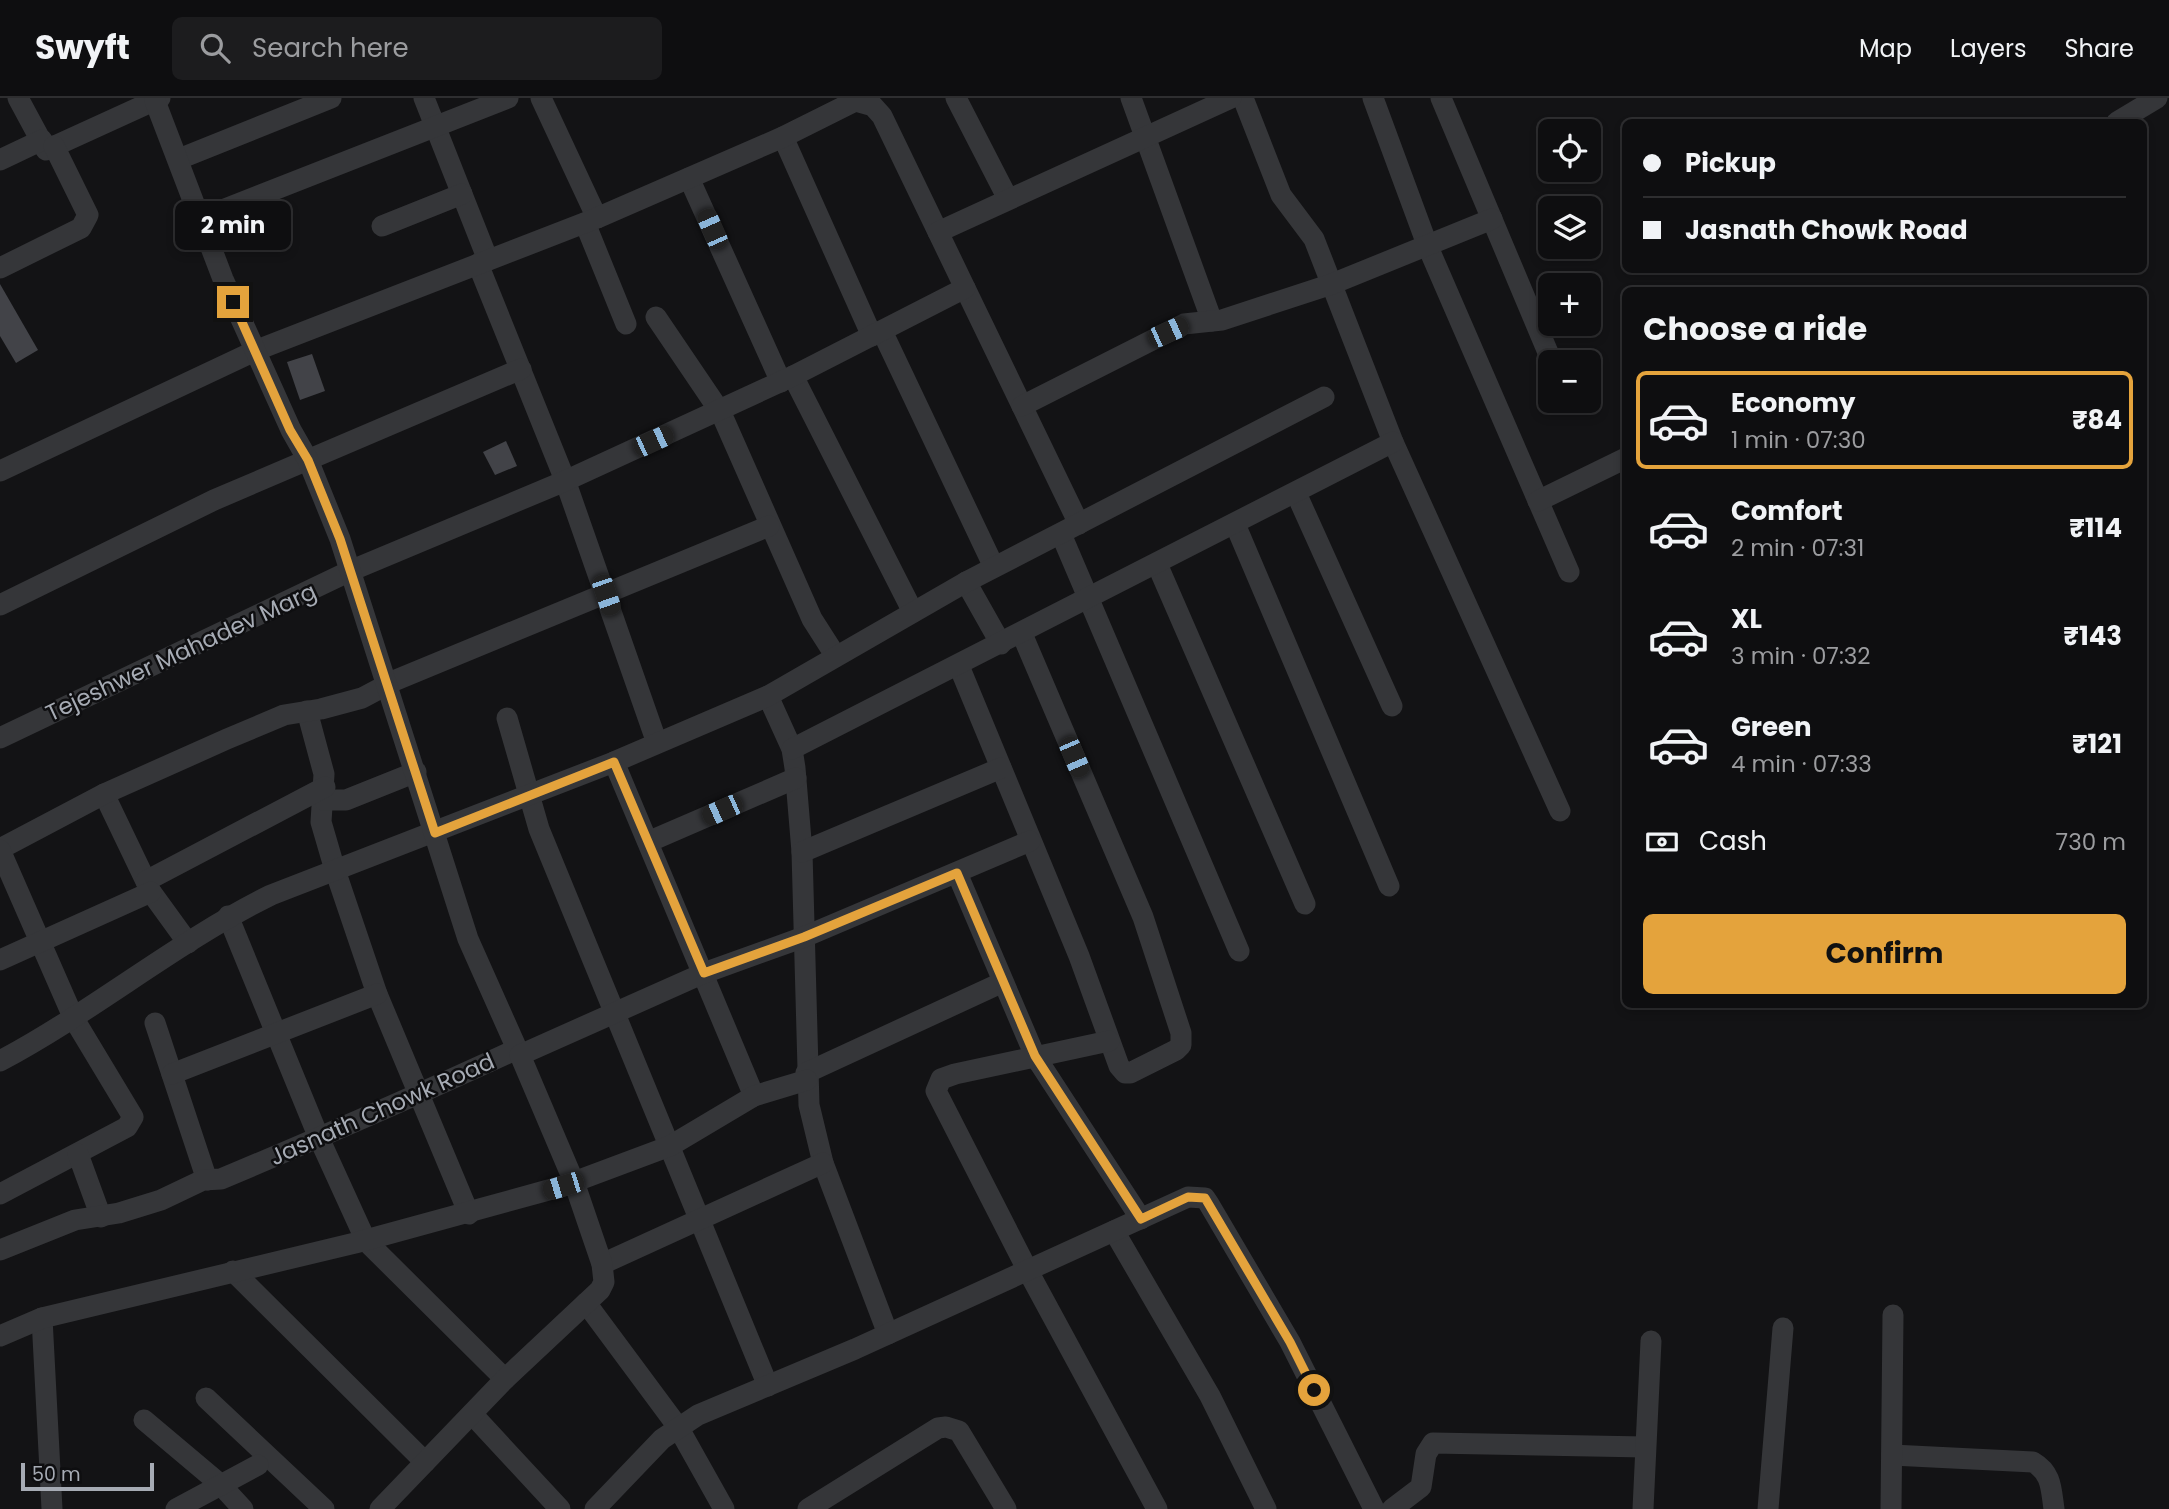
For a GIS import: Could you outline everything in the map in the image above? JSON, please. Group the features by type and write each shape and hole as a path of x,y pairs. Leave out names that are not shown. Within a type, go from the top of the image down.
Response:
{"street":[{"path":"0,268 81,228 88,215 48,143 18,98"},
{"path":"179,159 331,98"},
{"path":"424,98 462,194 521,369 565,481 657,743"},
{"path":"202,218 508,98"},
{"path":"541,98 591,220 626,324"},
{"path":"956,98 1008,199"},
{"path":"1131,98 1212,321"},
{"path":"938,232 1231,98"},
{"path":"1243,98 1281,195 1314,239 1393,442 1560,811"},
{"path":"1373,98 1428,247 1569,572"},
{"path":"1441,98 1547,350"},
{"path":"2122,119 2157,98"},
{"path":"0,160 158,99"},
{"name":"Jasnath Chowk Road","path":"0,1250 75,1220 101,1217 161,1200 207,1180 221,1179 418,1092 454,1080 517,1049 468,939 389,684 308,460 290,430 257,350 223,279 158,99"},
{"path":"2,466 257,350 591,220 783,137 844,105 864,100 882,117 1022,406 1070,529 1090,598 1239,951"},
{"path":"783,137 994,567"},
{"path":"690,178 787,379 913,612"},
{"path":"382,226 462,194"},
{"path":"1022,406 1176,328 1212,321 1332,284 1492,219"},
{"name":"Tejeshwer Mahadev Marg","path":"0,738 350,572 565,481 787,379 965,288"},
{"path":"656,317 719,410 813,619 835,655"},
{"path":"0,605 214,500 521,369"},
{"path":"0,1061 74,1019 228,916 335,870 614,762 768,696 835,655 966,582 1324,397"},
{"path":"792,749 1001,645 1393,442"},
{"path":"1538,501 1622,460"},
{"path":"1296,493 1392,706"},
{"path":"1235,524 1389,886"},
{"path":"0,1194 127,1127 133,1118 74,1019 0,850 104,794 284,715 362,698 389,684 769,526"},
{"path":"1157,564 1304,904"},
{"path":"966,582 1001,645"},
{"path":"959,666 1079,957 1121,1070 1130,1073 1176,1050 1182,1039 1143,917 1022,634"},
{"path":"768,696 792,749 796,778 802,852 806,1077 814,1134 888,1334"},
{"path":"307,711 325,794 321,822 335,870 377,994 469,1213"},
{"path":"508,718 539,830 768,1386"},
{"path":"614,762 754,1096"},
{"path":"802,852 1000,768"},
{"path":"0,960 42,941 325,794 346,800 416,772"},
{"path":"648,842 796,778"},
{"path":"104,794 149,886 188,943"},
{"path":"380,1509 471,1413 586,1303 604,1282 602,1264 573,1182 520,1055 704,973 804,937 1030,841"},
{"path":"957,873 1035,1056 1141,1219"},
{"path":"228,916 319,1138 366,1241 505,1379"},
{"path":"0,1336 42,1318 366,1241 573,1182 670,1146 754,1096 806,1077 1003,982"},
{"path":"172,1074 377,994"},
{"path":"155,1023 207,1180"},
{"path":"1109,1041 955,1074 941,1079 936,1091 1028,1271 1157,1509"},
{"path":"78,1154 101,1217"},
{"path":"602,1264 824,1163"},
{"path":"595,1509 678,1427 1188,1197 1205,1198 1290,1342 1374,1509"},
{"path":"1114,1231 1210,1396 1266,1509"},
{"path":"233,1271 425,1462"},
{"path":"586,1303 678,1427 724,1509"},
{"path":"1891,1509 1892,1315"},
{"path":"42,1318 52,1509"},
{"path":"1768,1509 1783,1328"},
{"path":"1643,1509 1651,1341"},
{"path":"206,1398 324,1509"},
{"path":"471,1413 560,1509"},
{"path":"144,1420 220,1484 243,1509"},
{"path":"807,1509 938,1428 946,1427 959,1431 1006,1509"},
{"path":"1392,1509 1417,1493 1423,1481 1429,1447 1441,1441 1645,1447"},
{"path":"1892,1455 2033,1462 2044,1468 2050,1479 2054,1509"},
{"path":"176,1509 258,1465"}],"building":[{"path":"0,284 38,350 16,363 0,336"},
{"path":"312,354 325,391 300,400 287,362"},
{"path":"506,441 517,466 495,475 483,452"}],"route":[{"path":"233,302 257,350 290,430 308,460 340,539 435,833 614,762 704,973 804,937 957,873 1035,1056 1141,1219 1188,1197 1205,1198 1290,1342 1314,1390"}]}
